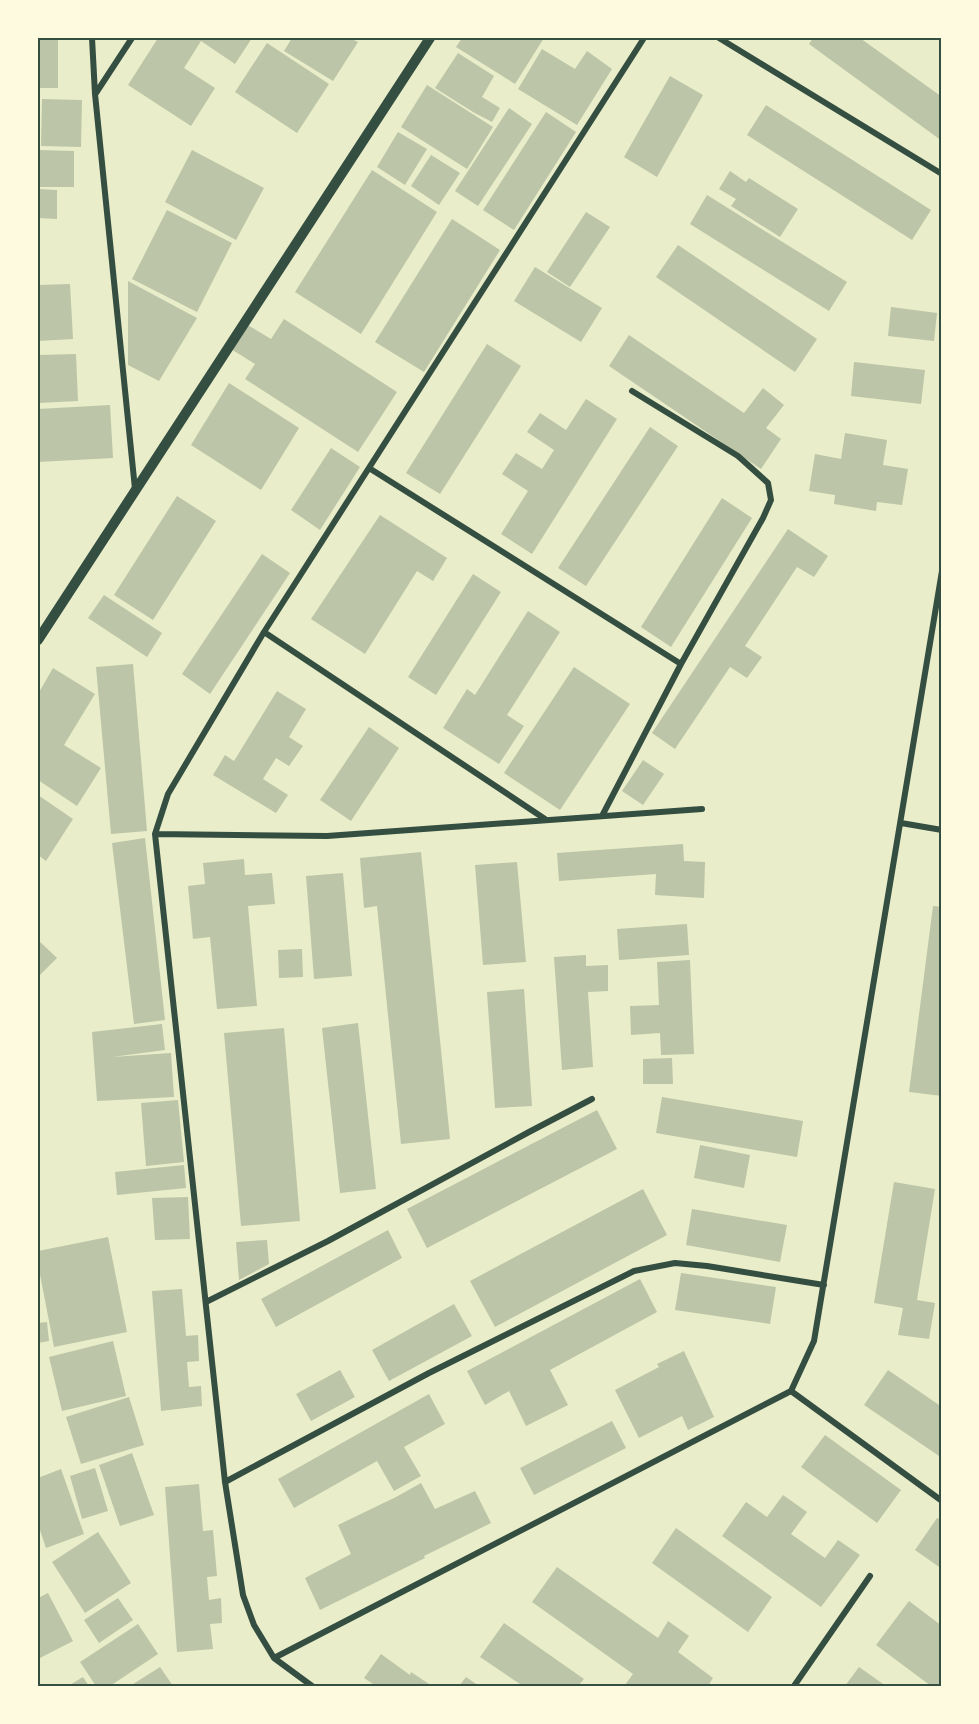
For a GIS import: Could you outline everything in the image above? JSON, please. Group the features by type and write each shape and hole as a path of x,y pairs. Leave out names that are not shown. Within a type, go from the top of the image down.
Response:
{"street":[{"path":"92,38 95,94 135,490"},
{"path":"95,94 132,38"},
{"path":"38,640 430,38"},
{"path":"312,1686 274,1658 254,1625 243,1595 225,1482 155,834 168,794 264,632 644,38"},
{"path":"719,38 942,174"},
{"path":"602,816 681,664 771,500 768,483 738,456 632,391"},
{"path":"369,468 681,664"},
{"path":"274,1658 791,1390 814,1341 942,571"},
{"path":"264,632 546,820"},
{"path":"155,834 327,836 702,808"},
{"path":"901,823 942,830"},
{"path":"206,1302 328,1241 592,1099"},
{"path":"225,1482 429,1373 634,1270 675,1263 824,1285"},
{"path":"791,1390 942,1501"},
{"path":"794,1686 870,1576"}],"building":[{"path":"38,38 58,38 58,88 38,88"},
{"path":"158,38 252,38 235,64 201,41 184,68 215,88 191,126 128,85"},
{"path":"292,38 350,38 358,42 333,81 284,51"},
{"path":"462,38 544,38 515,84 456,47"},
{"path":"813,38 860,38 942,97 942,141 809,44"},
{"path":"267,43 329,84 297,133 235,92"},
{"path":"542,49 575,69 587,51 612,69 577,125 518,89"},
{"path":"458,53 494,76 482,97 500,108 492,122 435,88"},
{"path":"670,76 703,95 657,177 624,157"},
{"path":"427,85 493,127 467,169 401,127"},
{"path":"42,99 82,100 81,147 41,146"},
{"path":"766,105 931,210 912,240 747,135"},
{"path":"509,108 532,124 478,206 455,191"},
{"path":"546,112 576,132 514,230 483,210"},
{"path":"398,132 427,149 405,185 377,167"},
{"path":"38,150 74,151 74,187 38,187"},
{"path":"192,150 264,188 236,240 165,202"},
{"path":"431,155 460,173 439,205 411,186"},
{"path":"372,170 437,212 361,334 295,292"},
{"path":"730,171 746,182 749,178 798,209 780,237 731,206 736,199 719,189"},
{"path":"38,189 57,190 57,219 38,218"},
{"path":"707,195 847,282 829,311 690,224"},
{"path":"167,210 232,243 197,312 132,279"},
{"path":"586,212 610,227 570,287 547,272"},
{"path":"452,219 500,250 424,372 375,342"},
{"path":"678,245 817,339 795,372 656,277"},
{"path":"535,267 602,308 581,342 514,301"},
{"path":"128,281 197,318 159,381 128,365"},
{"path":"70,284 73,339 38,341 38,285"},
{"path":"891,307 937,313 934,341 888,336"},
{"path":"284,319 397,392 358,452 245,379 255,364 231,349 246,324 271,339"},
{"path":"629,335 744,413 763,388 784,405 766,428 781,439 761,469 609,366"},
{"path":"487,344 521,366 440,494 406,473"},
{"path":"76,354 78,401 38,403 38,355"},
{"path":"854,362 925,370 921,404 851,396"},
{"path":"229,383 299,428 261,490 191,445"},
{"path":"586,399 617,419 532,554 501,534 528,491 502,474 516,453 542,469 554,450 527,432 540,413 566,430"},
{"path":"110,405 113,458 38,462 38,409"},
{"path":"650,427 678,446 586,586 558,568"},
{"path":"845,433 887,440 883,465 908,469 902,505 877,502 876,511 834,504 835,495 809,491 815,454 841,459"},
{"path":"331,448 360,467 320,530 291,510"},
{"path":"177,496 216,521 153,620 114,595"},
{"path":"722,498 752,518 671,647 641,627"},
{"path":"380,515 447,558 433,581 417,571 365,654 311,619"},
{"path":"788,529 828,556 814,577 797,567 745,646 762,657 747,678 730,667 675,749 652,733"},
{"path":"262,554 290,573 210,694 182,674"},
{"path":"473,574 501,592 436,695 408,677"},
{"path":"104,595 162,633 147,657 88,618"},
{"path":"528,611 560,632 507,715 524,726 499,764 443,728 467,689 475,695"},
{"path":"133,664 147,831 111,834 96,667"},
{"path":"574,667 630,704 560,810 504,773"},
{"path":"53,668 95,694 64,745 101,768 77,806 38,780 38,694"},
{"path":"277,691 306,709 289,737 303,746 289,766 276,758 263,779 288,795 276,813 213,775 225,755 234,761"},
{"path":"369,727 399,748 351,821 320,800"},
{"path":"643,760 664,774 643,805 622,791"},
{"path":"38,795 73,819 46,861 38,855"},
{"path":"145,838 165,1020 134,1024 112,843"},
{"path":"683,844 684,861 705,862 704,898 655,895 656,874 559,881 557,853"},
{"path":"421,852 450,1139 401,1144 377,906 364,908 360,858"},
{"path":"244,859 245,875 272,873 275,904 248,906 257,1006 217,1009 210,937 193,939 188,886 205,884 203,863"},
{"path":"517,862 526,962 483,965 475,865"},
{"path":"343,873 352,976 314,979 306,876"},
{"path":"933,906 942,907 942,1096 909,1092"},
{"path":"687,924 689,955 619,960 617,929"},
{"path":"38,940 57,958 38,977"},
{"path":"302,949 303,977 279,978 278,950"},
{"path":"586,955 586,966 608,965 608,991 588,992 593,1067 562,1070 554,957"},
{"path":"690,960 694,1054 661,1055 660,1033 631,1035 630,1006 659,1005 657,962"},
{"path":"524,989 532,1106 495,1108 487,992"},
{"path":"358,1023 376,1189 340,1193 322,1028"},
{"path":"162,1024 165,1050 112,1057 171,1053 174,1097 97,1101 92,1032"},
{"path":"284,1028 300,1221 241,1226 224,1033"},
{"path":"672,1058 673,1084 643,1084 643,1059"},
{"path":"662,1097 803,1121 797,1157 656,1133"},
{"path":"178,1100 184,1162 146,1166 141,1103"},
{"path":"597,1110 617,1149 427,1248 407,1209"},
{"path":"700,1145 750,1155 744,1188 694,1178"},
{"path":"184,1165 186,1188 117,1195 115,1172"},
{"path":"894,1182 935,1189 917,1300 935,1303 929,1339 898,1335 903,1308 874,1303"},
{"path":"643,1189 667,1235 495,1327 470,1281"},
{"path":"188,1197 190,1239 155,1240 152,1198"},
{"path":"692,1209 787,1225 780,1262 686,1245"},
{"path":"388,1230 402,1258 276,1327 261,1299"},
{"path":"108,1237 127,1332 54,1347 38,1264 38,1251"},
{"path":"267,1240 269,1264 239,1280 236,1242"},
{"path":"681,1273 776,1287 770,1324 675,1310"},
{"path":"640,1279 657,1312 550,1370 568,1405 526,1426 509,1391 485,1405 467,1371"},
{"path":"182,1289 186,1336 198,1335 199,1361 187,1362 189,1387 201,1386 202,1406 161,1411 152,1291"},
{"path":"454,1304 472,1336 389,1381 372,1350"},
{"path":"47,1322 49,1341 38,1343 38,1323"},
{"path":"113,1341 126,1396 62,1411 49,1357"},
{"path":"684,1351 714,1417 688,1430 682,1416 639,1438 615,1390 659,1367 657,1364"},
{"path":"340,1370 355,1397 311,1421 296,1394"},
{"path":"888,1370 942,1407 942,1458 864,1405"},
{"path":"429,1394 445,1424 404,1447 421,1476 394,1491 377,1461 294,1508 278,1479"},
{"path":"129,1397 144,1445 81,1464 66,1417"},
{"path":"612,1421 626,1448 534,1495 520,1468"},
{"path":"825,1435 901,1490 877,1523 801,1467"},
{"path":"132,1453 154,1515 120,1526 99,1465"},
{"path":"95,1468 108,1511 82,1519 70,1476"},
{"path":"61,1469 84,1534 46,1548 38,1524 38,1478"},
{"path":"421,1483 435,1509 475,1491 491,1523 320,1610 305,1578 351,1554 338,1525"},
{"path":"199,1484 203,1531 213,1530 217,1576 207,1577 209,1600 221,1598 222,1623 210,1624 213,1649 177,1652 165,1487"},
{"path":"783,1495 807,1512 791,1534 825,1558 838,1540 860,1555 821,1607 722,1536 746,1502 767,1517"},
{"path":"937,1518 942,1520 942,1569 915,1550"},
{"path":"676,1528 772,1597 748,1632 652,1563"},
{"path":"98,1532 131,1583 85,1613 52,1562"},
{"path":"557,1567 658,1638 668,1621 689,1636 678,1652 713,1678 708,1686 625,1685 633,1674 532,1602"},
{"path":"48,1593 73,1641 38,1659 38,1598"},
{"path":"118,1598 133,1620 99,1643 84,1620"},
{"path":"909,1601 942,1626 942,1686 931,1686 876,1645"},
{"path":"504,1623 584,1679 578,1686 523,1686 480,1657"},
{"path":"138,1624 158,1654 110,1686 96,1686 80,1662"},
{"path":"381,1654 410,1675 411,1672 432,1686 376,1686 364,1678"},
{"path":"160,1667 173,1686 130,1686"},
{"path":"859,1667 886,1686 845,1686"},
{"path":"83,1677 89,1686 68,1686"},
{"path":"466,1677 479,1686 459,1686"}]}
